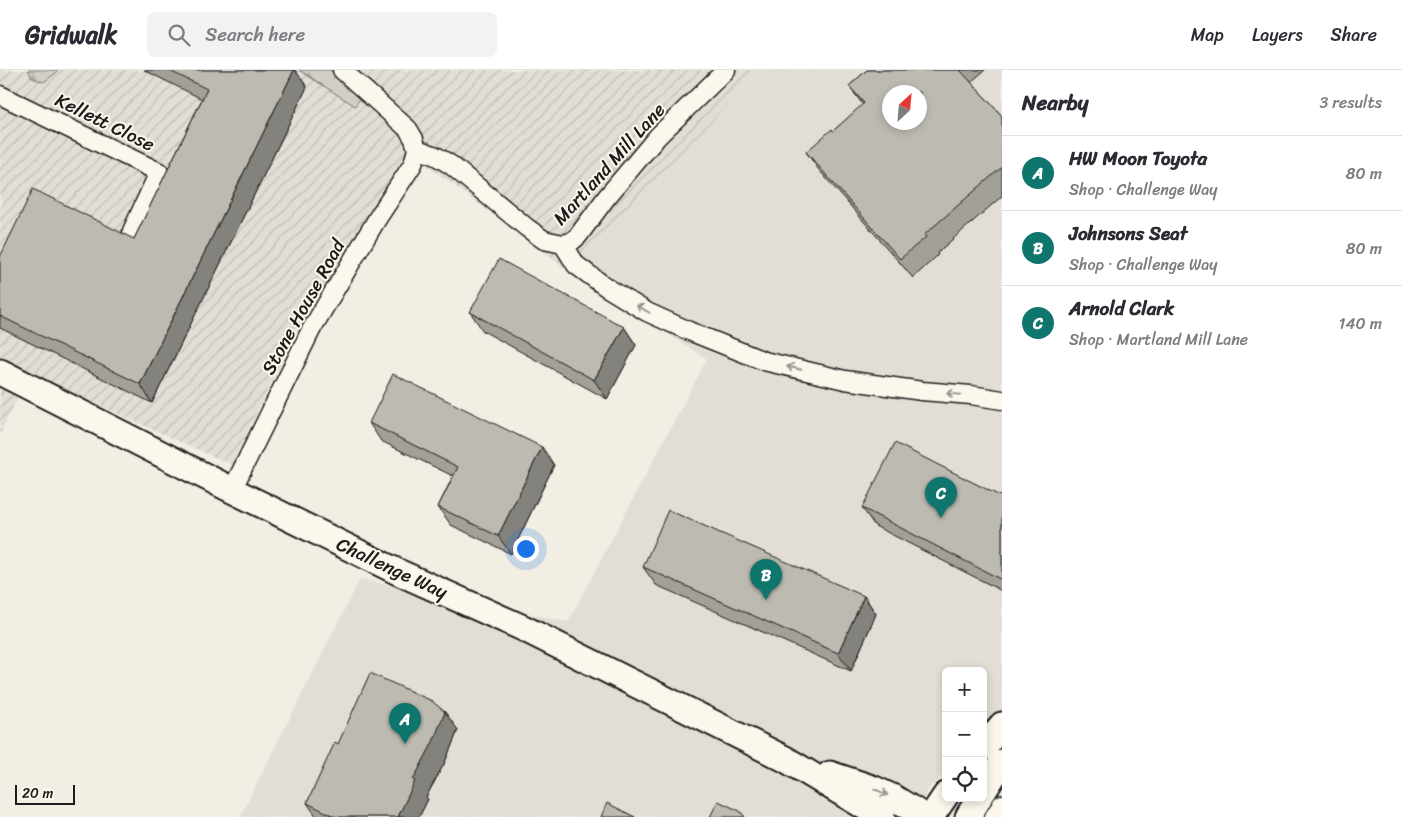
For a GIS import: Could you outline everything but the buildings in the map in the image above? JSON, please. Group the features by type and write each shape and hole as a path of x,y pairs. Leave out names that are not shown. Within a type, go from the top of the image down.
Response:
{"street":[{"path":"342,70 408,129 417,149 436,156 450,165 544,240 563,244"},
{"name":"Martland Mill Lane","path":"726,70 658,136 606,198 578,236 571,242 563,244 576,265 606,287 647,312 688,331 764,361 845,380 1002,400"},
{"name":"Kellett Close","path":"0,95 159,172 132,232"},
{"name":"Stone House Road","path":"232,490 311,330 377,219 413,164 417,149"},
{"name":"Challenge Way","path":"0,372 398,572 522,628 786,759 882,817"},
{"path":"987,743 1002,725"},
{"name":"Challenge Way","path":"786,759 872,788 894,798 925,817"},
{"path":"987,786 1002,762"},
{"path":"931,817 942,801"},
{"path":"968,817 977,802"},
{"path":"994,817 1002,804"}],"shaded area":[{"path":"0,70 760,70 570,272 408,151 300,323 232,465 29,374 0,434"},
{"path":"760,70 1002,70 1002,709 987,725 987,667 942,667 942,775 928,790 915,817 240,817 360,579 568,622 707,359 570,272"}],"green space":[{"path":"28,70 57,70 56,73 44,82 32,78"},
{"path":"299,70 330,70 361,97 355,106"}],"place":[{"name":"Arnold Clark","path":"941,518"},
{"name":"Johnsons Seat","path":"766,600"},
{"name":"HW Moon Toyota","path":"405,744"}]}
